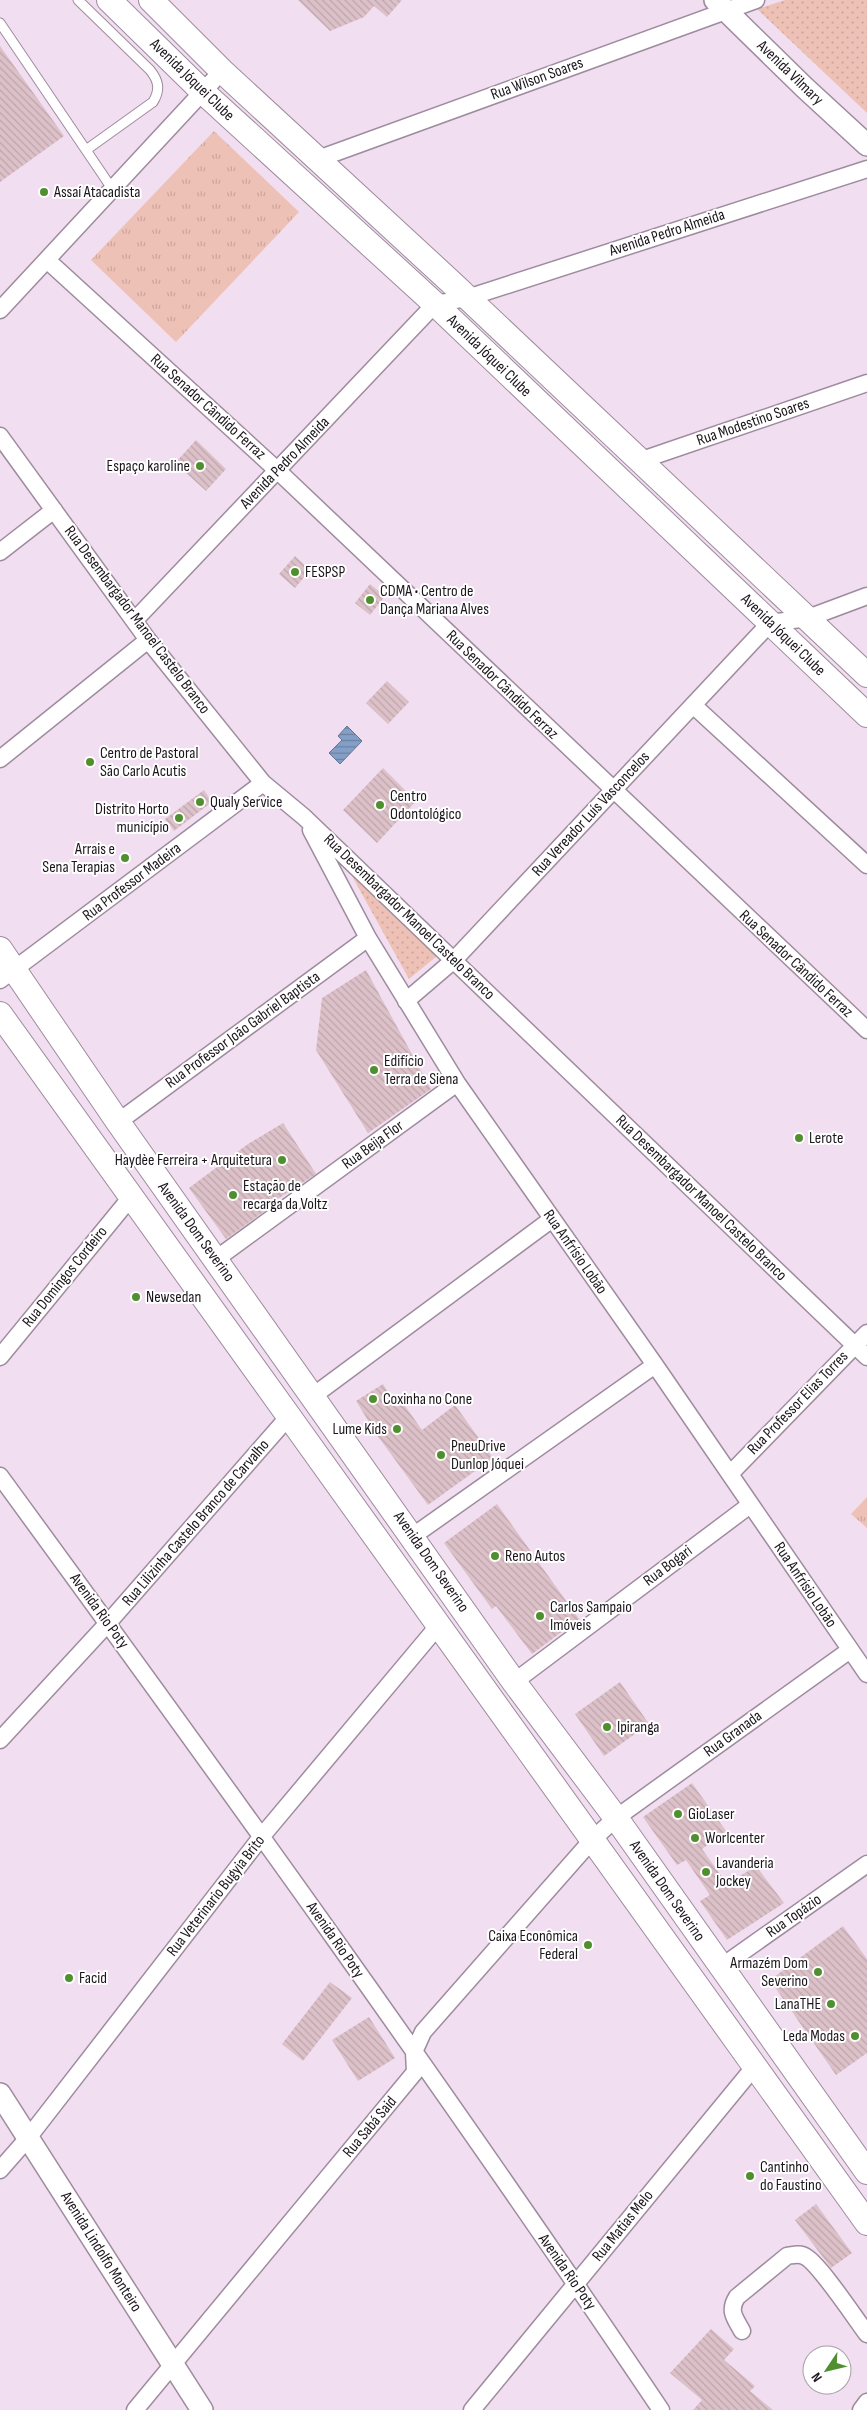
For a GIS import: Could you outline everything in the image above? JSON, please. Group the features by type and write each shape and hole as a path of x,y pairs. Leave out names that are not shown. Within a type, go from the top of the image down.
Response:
{"main road":[{"name":"Avenida Jóquei Clube","path":"109,0 203,92 435,304 867,715"},
{"name":"Avenida Jóquei Clube","path":"151,0 222,70 867,675"},
{"name":"Avenida Dom Severino","path":"0,949 7,975 118,1122 413,1536 514,1682 616,1818 867,2172"},
{"name":"Avenida Dom Severino","path":"0,1014 290,1415 438,1626 867,2223"}],"street":[{"name":"Rua Wilson Soares","path":"318,159 720,5 756,0"},
{"name":"Avenida Vilmary","path":"720,5 867,145"},
{"path":"0,310 48,261 222,70"},
{"name":"Avenida Pedro Almeida","path":"135,620 435,304 467,298 867,168"},
{"name":"Rua Senador Cândido Ferraz","path":"48,261 278,471 867,1030"},
{"name":"Rua Modestino Soares","path":"639,461 867,383"},
{"name":"Rua Desembargador Manoel Castelo Branco","path":"0,436 148,640 263,783 304,817 867,1357"},
{"path":"0,552 54,510"},
{"path":"770,623 808,618 867,596"},
{"name":"Rua Vereador Luís Vasconcelos","path":"406,1000 454,960 770,623"},
{"path":"0,759 148,640"},
{"path":"693,705 867,865"},
{"name":"Rua Professor Madeira","path":"7,975 263,783"},
{"name":"Rua Anfrísio Lobão","path":"304,817 368,938 457,1083 655,1365 867,1674"},
{"name":"Rua Professor João Gabriel Baptista","path":"118,1122 368,938"},
{"name":"Rua Beija Flor","path":"216,1260 457,1083"},
{"name":"Rua Domingos Cordeiro","path":"0,1357 131,1196"},
{"path":"313,1396 552,1219"},
{"name":"Rua Professor Elias Torres","path":"730,1474 867,1332"},
{"path":"413,1536 655,1365"},
{"name":"Rua Lilizinha Castelo Branco de Carvalho","path":"0,1740 108,1623 290,1415"},
{"name":"Avenida Rio Poty","path":"0,1476 262,1836 576,2284 661,2410"},
{"name":"Rua Bogari","path":"514,1682 750,1505"},
{"name":"Rua Veterinario Bugyia Brito","path":"0,2170 28,2138 262,1836 438,1626"},
{"name":"Rua Granada","path":"592,1840 616,1818 850,1650"},
{"name":"Rua Sabá Said","path":"135,2410 415,2072 414,2052 423,2032 592,1840"},
{"name":"Rua Topázio","path":"721,1967 867,1864"},
{"name":"Rua Matias Melo","path":"472,2410 755,2066"},
{"name":"Avenida Lindolfo Monteiro","path":"0,2094 202,2410"},
{"path":"742,2331 732,2312 732,2305 736,2297 788,2256 797,2254 806,2257 818,2268 867,2334"},
{"path":"861,2410 867,2402"}],"lane":[{"path":"78,0 150,70 158,83 158,92 154,102 86,150"},
{"path":"0,23 113,190"}],"green space":[{"path":"785,0 867,0 867,113 757,9"},
{"path":"214,131 299,212 176,342 91,260"},
{"path":"347,867 437,956 409,979"},
{"path":"867,1497 867,1528 851,1514"}],"water":[{"path":"347,726 362,741 340,764 329,753 342,740 338,736"}],"building":[{"path":"298,0 402,0 387,17 374,6 364,17 330,31"},
{"path":"0,46 64,136 0,182"},
{"name":"Espaço karoline","path":"196,440 226,469 206,491 175,463"},
{"name":"FESPSP","path":"295,556 310,570 295,588 279,574"},
{"name":"CDMA • Centro de Dança Mariana Alves","path":"370,584 385,596 370,615 355,603"},
{"path":"387,681 409,702 388,724 366,703"},
{"name":"Centro Odontológico","path":"383,768 416,801 377,843 343,810"},
{"path":"204,790 212,802 174,831 165,819"},
{"name":"Edifício Terra de Siena","path":"366,970 431,1089 368,1133 316,1050 322,998"},
{"path":"283,1123 316,1174 276,1200 277,1202 226,1239 189,1188 248,1144"},
{"name":"PneuDrive Dunlop Jóquei","path":"383,1384 397,1407 403,1403 422,1430 455,1405 493,1458 428,1505 377,1435 356,1401"},
{"name":"Reno Autos","path":"497,1504 579,1619 532,1654 496,1606 492,1609 444,1543"},
{"path":"620,1682 649,1724 604,1756 575,1714"},
{"path":"692,1783 726,1831 702,1849 727,1884 756,1866 784,1903 727,1940 700,1901 710,1895 686,1860 677,1865 643,1817"},
{"path":"843,1926 867,1959 867,2053 836,2075 770,1980"},
{"path":"330,1982 352,1998 303,2061 282,2044"},
{"path":"369,2017 395,2058 358,2081 332,2040"},
{"path":"816,2204 852,2253 831,2268 795,2220"},
{"path":"711,2329 734,2349 724,2360 755,2386 750,2391 773,2410 693,2410 702,2400 670,2373"}],"place":[{"name":"Assaí Atacadista","path":"44,192"},
{"name":"Espaço karoline","path":"200,466"},
{"name":"FESPSP","path":"295,572"},
{"name":"CDMA • Centro de Dança Mariana Alves","path":"370,600"},
{"name":"Centro de Pastoral São Carlo Acutis","path":"90,762"},
{"name":"Qualy Service","path":"200,802"},
{"name":"Centro Odontológico","path":"380,805"},
{"name":"Distrito Horto município","path":"179,818"},
{"name":"Arrais e Sena Terapias","path":"125,858"},
{"name":"Edifício Terra de Siena","path":"374,1070"},
{"name":"Lerote","path":"799,1138"},
{"name":"Haydèe Ferreira + Arquitetura","path":"282,1160"},
{"name":"Estação de recarga da Voltz","path":"233,1195"},
{"name":"Newsedan","path":"136,1297"},
{"name":"Coxinha no Cone","path":"373,1399"},
{"name":"Lume Kids","path":"397,1429"},
{"name":"PneuDrive Dunlop Jóquei","path":"441,1455"},
{"name":"Reno Autos","path":"495,1556"},
{"name":"Carlos Sampaio Imóveis","path":"540,1616"},
{"name":"Ipiranga","path":"607,1727"},
{"name":"GioLaser","path":"678,1814"},
{"name":"Worlcenter","path":"695,1838"},
{"name":"Lavanderia Jockey","path":"706,1872"},
{"name":"Caixa Econômica Federal","path":"588,1945"},
{"name":"Armazém Dom Severino","path":"818,1972"},
{"name":"Facid","path":"69,1978"},
{"name":"LanaTHE","path":"831,2004"},
{"name":"Leda Modas","path":"855,2036"},
{"name":"Cantinho do Faustino","path":"750,2176"}]}
